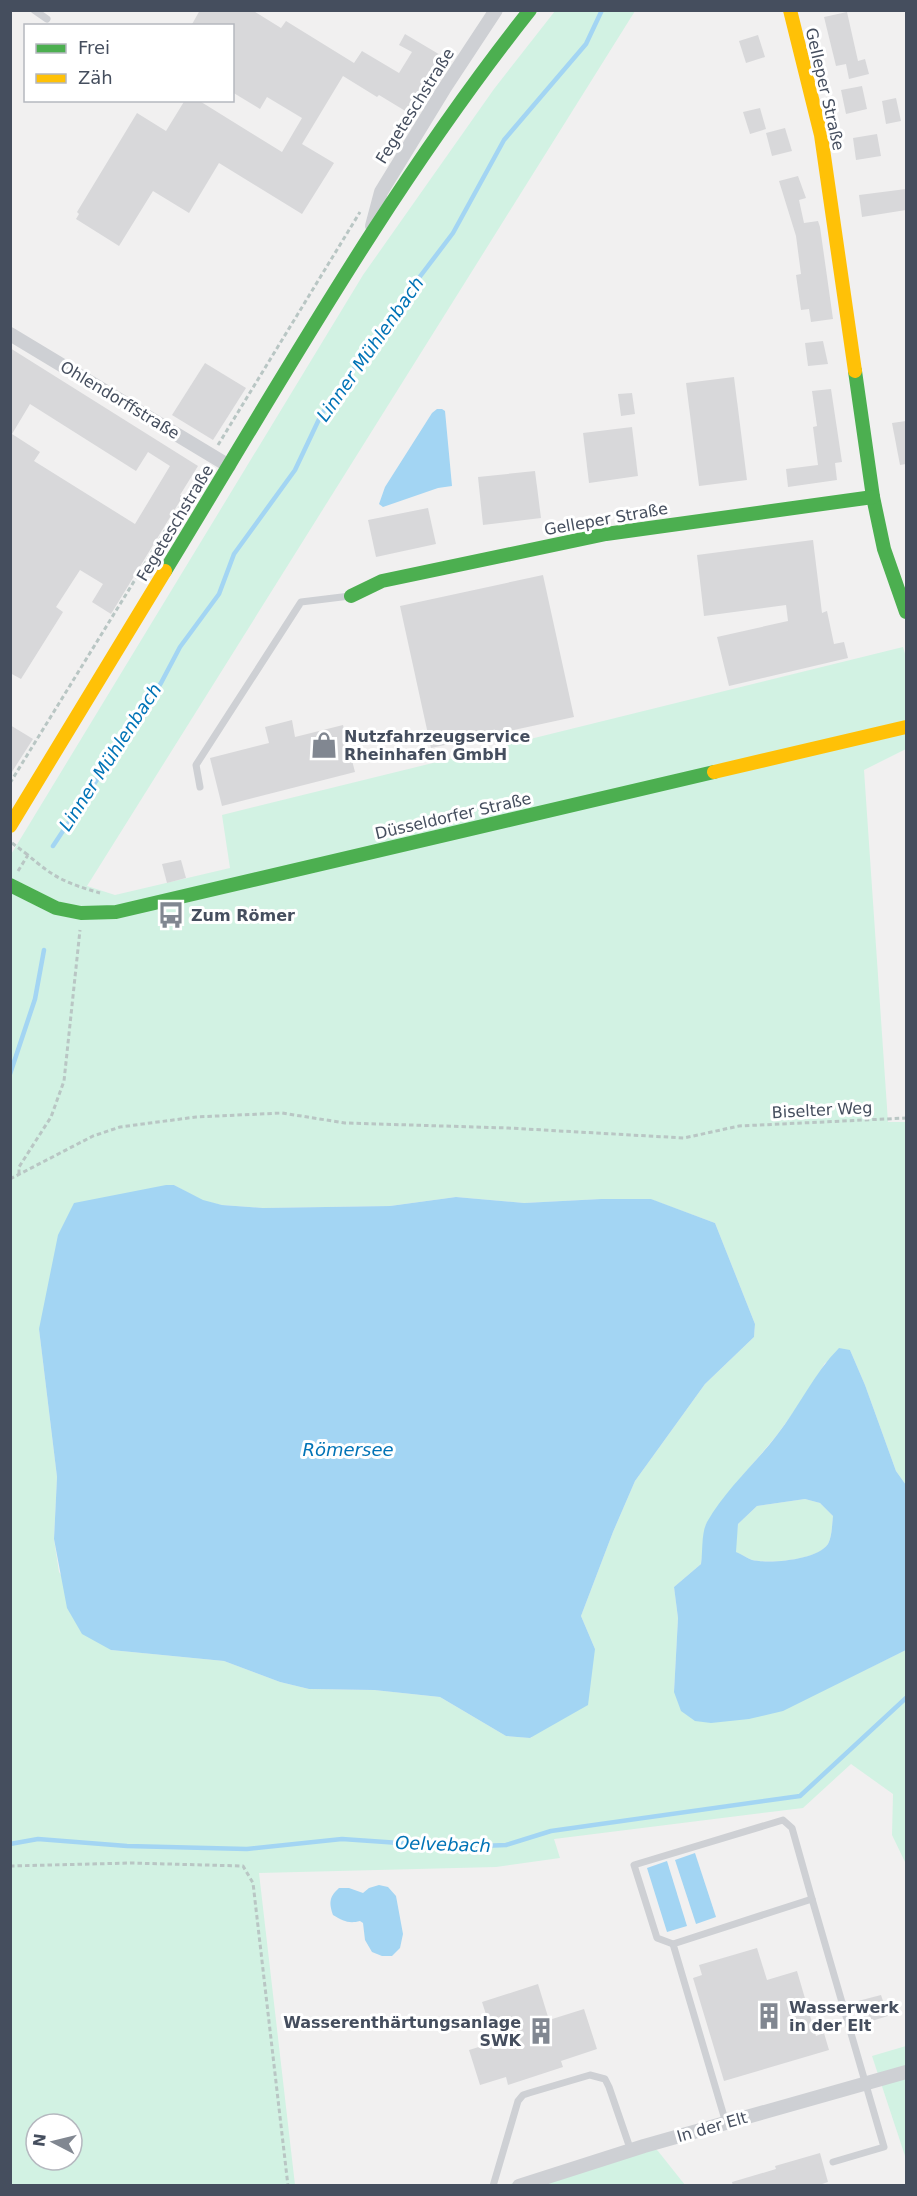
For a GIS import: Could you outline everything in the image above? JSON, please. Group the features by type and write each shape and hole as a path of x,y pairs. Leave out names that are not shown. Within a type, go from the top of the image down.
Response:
{"street":[{"name":"Fegeteschstraße","path":"369,237 381,192 496,10"},
{"name":"Fegeteschstraße","path":"10,826 369,237 480,74 530,10"},
{"name":"Gelleper Straße","path":"790,10 821,135 873,497 884,549 906,612"},
{"name":"Fegeteschstraße","path":"480,74 484,29"},
{"name":"Ohlendorffstraße","path":"10,334 229,466"},
{"name":"Gelleper Straße","path":"351,596 382,581 606,534 873,497"},
{"name":"Düsseldorfer Straße","path":"13,879 56,908 81,913 116,912 906,727"},
{"name":"In der Elt","path":"519,2186 726,2123 906,2072"}],"lane":[{"path":"34,10 47,19"},
{"path":"200,787 196,765 301,602 351,596"},
{"path":"812,1899 673,1944 657,1938 634,1865 783,1820 792,1828 884,2147 833,2162"},
{"path":"673,1944 726,2123"},
{"path":"494,2186 518,2101 523,2095 590,2075 604,2079 609,2087 631,2151"}],"path":[{"path":"10,783 360,212"},
{"path":"10,842 62,881 108,896"},
{"path":"13,879 28,855"},
{"path":"19,1174 19,1167 51,1117 64,1081 81,913"},
{"name":"Biselter Weg","path":"10,1179 93,1136 120,1127 196,1117 282,1113 345,1123 508,1128 684,1138 739,1126 906,1118"},
{"path":"10,1866 139,1863 243,1866 253,1882 288,2186"}],"green space":[{"path":"555,11 635,11 87,886 115,895 230,868 222,815 903,647 906,657 906,749 864,770 888,1122 906,1122 906,1485 896,1471 850,1350 825,1363 777,1435 734,1486 706,1524 701,1564 674,1587 678,1618 674,1692 840,1682 906,1650 906,1864 892,1835 893,1794 851,1764 803,1808 554,1839 560,1858 496,1867 259,1873 295,2185 11,2185 10,856 363,275 494,89","holes":["167,1185 174,1185 203,1201 263,1208 390,1206 456,1197 524,1203 650,1199 715,1223 755,1324 754,1337 705,1384 635,1481 581,1616 595,1649 531,1738 506,1736 440,1697 374,1690 309,1689 280,1682 224,1661 111,1650 59,1572 54,1539 57,1477 39,1329"]},
{"path":"805,1499 820,1503 833,1516 829,1541 823,1549 804,1557 770,1561 752,1560 735,1552 738,1524 757,1506"},
{"path":"906,2046 906,2159 872,2056"},
{"path":"646,2141 658,2151 685,2185 504,2186"}],"water":[{"path":"437,409 445,411 452,486 438,488 383,507 379,504 385,487 432,413"},
{"name":"Römersee","path":"174,1185 203,1200 222,1205 263,1208 390,1206 456,1197 524,1203 651,1199 715,1223 755,1324 754,1337 705,1384 635,1481 581,1616 595,1649 588,1705 530,1738 506,1736 440,1697 374,1690 309,1689 280,1682 224,1661 111,1650 82,1634 67,1608 54,1539 57,1477 39,1329 58,1235 74,1203"},
{"path":"839,1348 850,1350 896,1471 906,1485 906,1650 783,1711 749,1719 711,1723 695,1721 681,1711 674,1692 678,1618 674,1587 701,1564 704,1532 714,1510 777,1435","holes":["805,1499 820,1503 833,1516 831,1534 828,1544 814,1554 793,1559 760,1561 752,1560 736,1552 738,1524 757,1506"]},
{"path":"695,1853 716,1917 696,1924 675,1860"},
{"path":"667,1861 687,1926 667,1932 647,1868"},
{"path":"379,1885 388,1887 396,1896 403,1934 400,1948 392,1956 382,1956 372,1952 365,1940 363,1923 340,1919 333,1915 331,1907 333,1894 339,1888 349,1888 363,1893"}],"building":[{"path":"200,10 252,10 281,28 286,21 354,63 362,51 399,73 412,52 399,45 405,34 442,56 407,112 343,76 302,144 334,163 302,214 219,163 189,213 153,191 119,246 76,219 79,214 77,212 137,113 166,131 184,102 201,102 282,152 302,118 267,97 260,109 234,93 234,24 192,24"},
{"path":"847,12 858,61 865,59 869,74 849,79 846,64 836,66 824,17"},
{"path":"758,35 765,57 746,63 739,41"},
{"path":"862,86 867,109 846,114 841,90"},
{"path":"896,98 901,121 886,124 882,101"},
{"path":"760,108 766,129 750,134 743,112"},
{"path":"785,128 792,151 772,156 766,133"},
{"path":"877,134 881,156 856,160 853,138"},
{"path":"798,176 806,198 799,200 804,223 818,221 820,227 833,319 811,322 809,309 801,310 796,275 801,274 796,236 779,181"},
{"path":"906,189 906,210 862,217 859,195"},
{"path":"823,341 828,364 808,366 805,343"},
{"path":"10,348 198,466 180,495 183,496 111,614 92,602 103,584 80,570 56,607 63,612 21,679 10,673","holes":["30,404 136,471 148,452 170,466 135,524 34,461 40,452 12,434"]},
{"path":"205,363 246,388 213,440 172,415"},
{"path":"734,377 747,480 699,486 686,383"},
{"path":"831,389 842,462 835,463 837,480 788,487 786,469 818,465 813,427 817,426 812,391"},
{"path":"632,393 635,414 621,416 618,394"},
{"path":"906,421 906,464 900,465 892,423"},
{"path":"632,427 638,476 589,483 583,433"},
{"path":"535,471 541,518 483,525 478,477"},
{"path":"428,508 436,544 376,557 368,520"},
{"path":"813,540 822,613 827,611 834,644 844,642 848,658 729,686 717,637 788,621 786,605 704,616 697,555"},
{"path":"543,575 574,717 431,748 400,606"},
{"path":"292,720 295,737 343,725 355,772 222,806 210,758 269,743 265,727"},
{"path":"10,725 33,739 10,775"},
{"path":"181,860 186,878 167,883 162,864"},
{"name":"Wasserwerk in der Elt","path":"757,1948 767,1980 797,1971 816,2036 824,2033 829,2050 724,2081 693,1978 702,1975 699,1965"},
{"name":"Wasserenthärtungsanlage SWK","path":"538,1984 549,2020 584,2009 597,2049 561,2061 563,2067 508,2085 506,2077 480,2085 469,2050 495,2042 482,2002"},
{"path":"881,1995 888,2016 865,2023 858,2001"},
{"path":"820,2153 828,2182 816,2186 733,2186 732,2182"}],"waterway":[{"name":"Linner Mühlenbach","path":"53,846 161,683 180,647 219,594 234,554 295,470 321,415 453,233 504,140 586,44 602,10"},
{"name":"Linner Mühlenbach","path":"10,1074 35,999 44,950"},
{"name":"Oelvebach","path":"10,1844 38,1839 127,1846 247,1849 342,1839 457,1847 506,1845 551,1831 800,1796 906,1698"}],"traffic: fast":[{"path":"165,571 384,214 479,77 530,10"},
{"path":"855,371 873,497 884,549 906,612"},
{"path":"351,596 382,581 606,534 873,497"},
{"path":"10,885 56,908 81,913 116,912 714,772"}],"traffic: slow":[{"path":"790,10 821,135 855,371"},
{"path":"10,826 165,571"},
{"path":"714,772 906,727"}],"place":[{"name":"Nutzfahrzeugservice Rheinhafen GmbH","path":"324,745"},
{"name":"Zum Römer","path":"171,915"},
{"name":"Wasserwerk in der Elt","path":"769,2016"},
{"name":"Wasserenthärtungsanlage SWK","path":"541,2031"}]}
